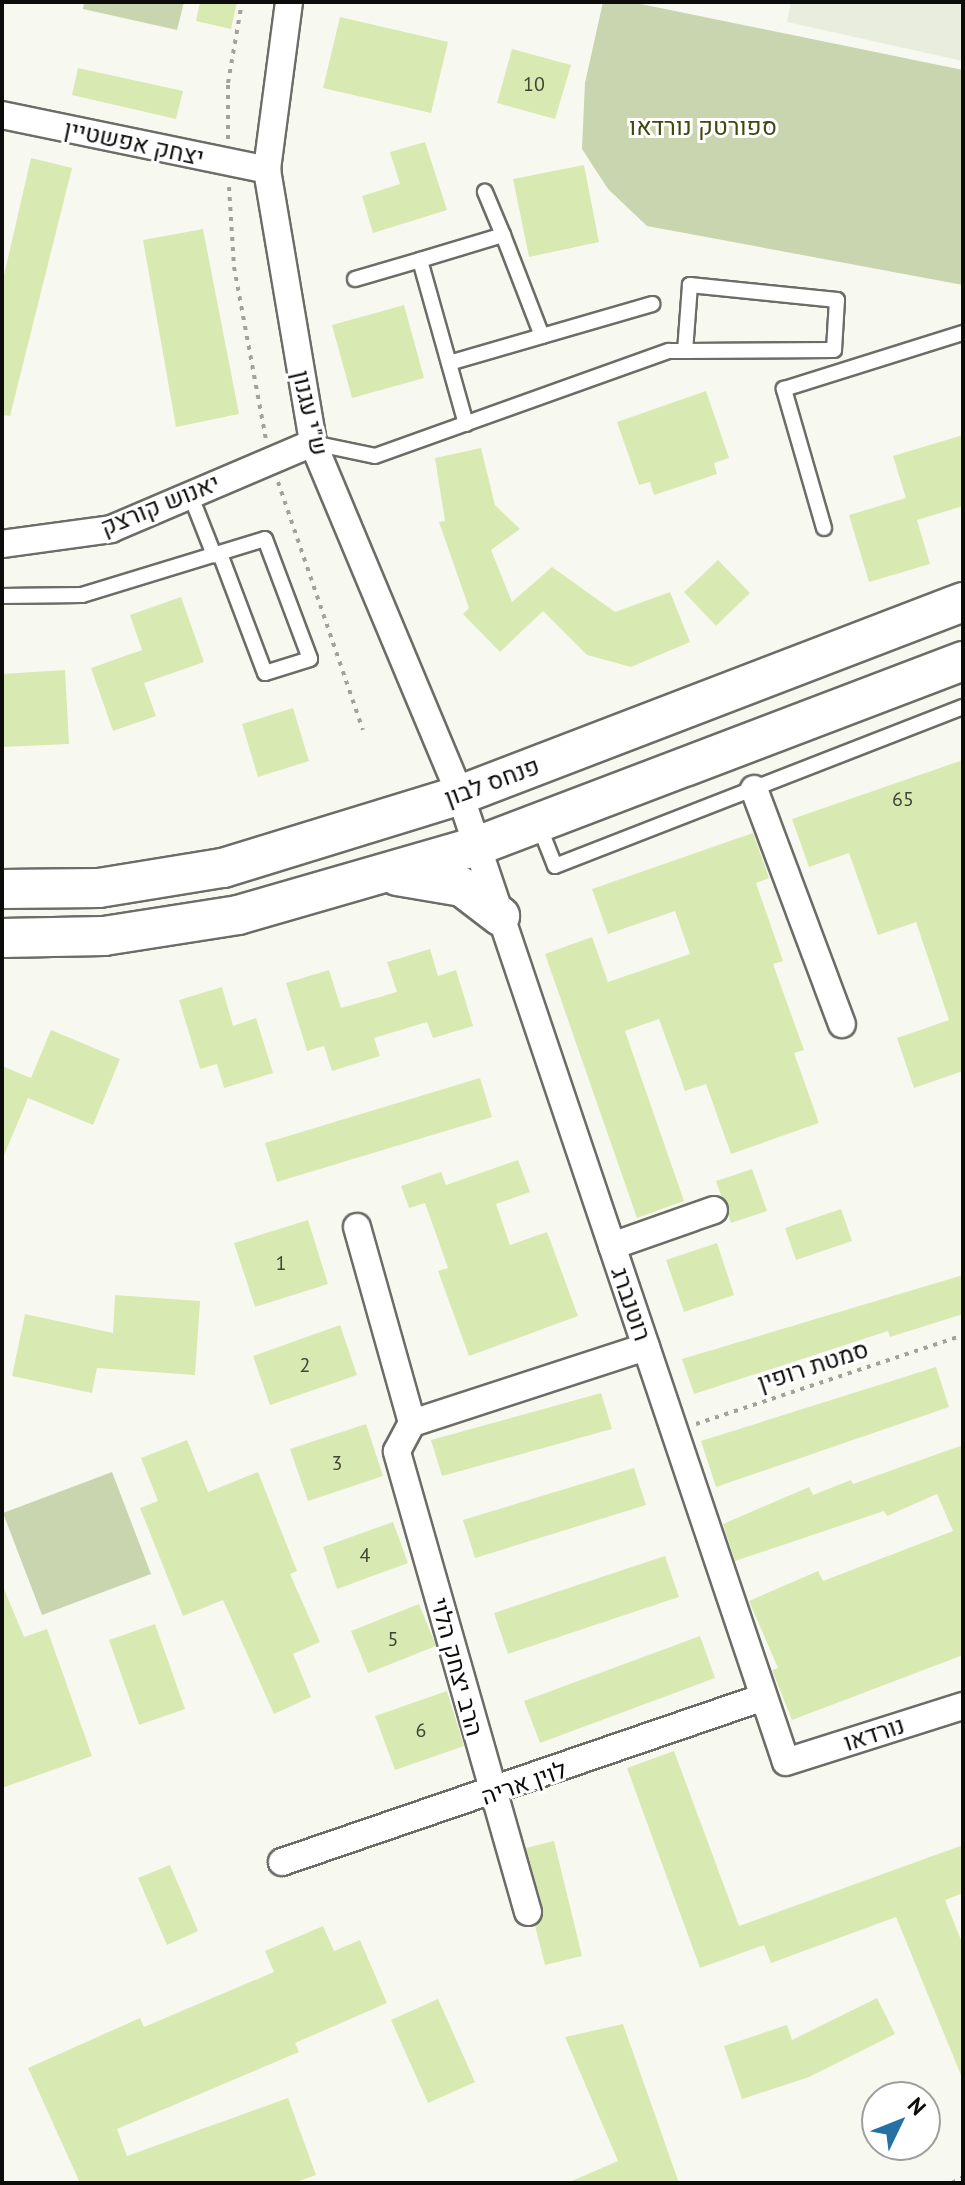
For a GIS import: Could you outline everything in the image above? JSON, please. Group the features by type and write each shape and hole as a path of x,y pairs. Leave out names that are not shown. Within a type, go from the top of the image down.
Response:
{"main road":[{"name":"פנחס לבון","path":"2,889 99,888 223,868 460,795 963,602"},
{"path":"2,938 104,936 238,915 477,846 963,661"},
{"path":"358,880 437,879 462,887 500,916"}],"street":[{"name":"ש\"י עגנון","path":"289,2 267,170 313,443 460,795 477,846"},
{"name":"יצחק אפשטיין","path":"3,119 267,170"},
{"name":"יאנוש קורצק","path":"2,544 111,529 313,443"},
{"path":"754,789 842,1024"},
{"name":"רוטנברג","path":"477,846 786,1762"},
{"path":"612,1246 714,1210"},
{"path":"357,1227 412,1423 646,1347"},
{"name":"הרב יצחק הלוי","path":"412,1423 397,1451 528,1912"},
{"name":"לוין אריה","path":"282,1862 492,1794 764,1697"},
{"name":"נורדאו","path":"786,1762 963,1706"}],"lane":[{"path":"485,192 542,336"},
{"path":"355,279 503,235"},
{"path":"420,260 466,424"},
{"path":"313,443 375,456 669,351 685,351 834,350 837,300 690,285 685,351"},
{"path":"449,363 652,304"},
{"path":"824,528 784,389 963,333"},
{"path":"2,596 82,595 217,554 265,539 310,659 265,673 217,554 190,494"},
{"path":"538,823 555,866 963,707"}],"path":[{"path":"242,2 228,83 228,162 234,267 271,461 363,730"},
{"name":"סמטת רופין","path":"674,1431 963,1335"},
{"path":"952,2183 963,2177"}],"shaded area":[{"path":"791,2 963,2 963,61 787,22"}],"green space":[{"path":"84,2 184,2 177,30 83,9"},
{"name":"ספורטק נורדאו","path":"603,2 631,2 963,70 963,285 647,226 608,189 582,149 585,83"},
{"path":"112,1472 151,1574 42,1615 3,1513"}],"building":[{"path":"200,2 237,2 231,29 196,21"},
{"path":"340,17 448,42 431,113 323,88"},
{"path":"512,49 571,65 555,119 497,103"},
{"path":"78,68 183,91 176,119 72,95"},
{"path":"425,142 447,210 373,233 362,196 400,184 390,152"},
{"path":"31,158 72,168 10,416 2,415 2,284"},
{"path":"584,165 599,242 529,257 513,179"},
{"path":"203,229 239,414 176,427 143,240"},
{"path":"404,305 424,378 352,398 332,325"},
{"path":"706,391 729,458 714,463 717,474 654,495 650,482 639,485 617,422"},
{"path":"963,435 963,506 917,520 930,564 869,582 849,515 906,498 893,456"},
{"path":"481,448 495,505 520,529 491,550 512,602 552,567 615,612 670,592 690,642 631,667 587,655 543,611 500,652 463,614 469,608 439,522 445,521 435,458"},
{"path":"718,560 750,593 716,626 684,592"},
{"path":"181,597 204,662 144,683 156,716 113,731 91,668 142,650 130,615"},
{"path":"65,670 69,744 2,747 2,674"},
{"path":"293,708 309,761 258,777 242,724"},
{"path":"963,760 963,1071 914,1088 897,1038 949,1020 916,922 878,935 849,853 809,867 792,819"},
{"path":"753,833 769,878 756,883 783,961 773,964 804,1050 794,1053 819,1123 731,1154 706,1084 685,1091 659,1019 625,1031 684,1201 637,1218 545,954 592,937 608,982 690,954 675,911 608,934 592,889"},
{"path":"430,949 438,976 456,970 473,1026 433,1038 427,1022 374,1038 380,1056 332,1071 324,1046 307,1051 286,983 329,970 341,1008 397,992 387,962"},
{"path":"222,987 233,1026 256,1018 273,1073 224,1088 217,1064 200,1069 179,1000"},
{"path":"51,1030 120,1059 93,1125 28,1098 2,1160 2,1066 31,1078"},
{"path":"480,1078 492,1117 277,1182 265,1143"},
{"path":"518,1160 530,1192 496,1204 510,1245 547,1232 578,1316 469,1356 438,1271 448,1268 425,1203 409,1208 401,1186 441,1172 446,1185"},
{"path":"752,1169 767,1211 731,1223 716,1181"},
{"path":"841,1209 852,1241 796,1260 785,1228"},
{"path":"308,1220 328,1284 255,1307 234,1243"},
{"path":"717,1243 734,1295 684,1312 666,1260"},
{"path":"963,1275 963,1314 890,1337 888,1331 694,1394 682,1359"},
{"path":"115,1295 200,1301 195,1375 97,1368 92,1393 12,1376 25,1314 113,1333"},
{"path":"340,1325 357,1375 270,1405 253,1356"},
{"path":"936,1367 949,1407 716,1487 701,1441"},
{"path":"601,1393 612,1429 442,1476 431,1440"},
{"path":"366,1424 383,1476 308,1501 290,1449"},
{"path":"187,1440 208,1492 258,1472 297,1571 290,1574 320,1642 293,1654 311,1697 274,1714 223,1600 183,1616 140,1508 158,1501 141,1458"},
{"path":"963,1445 963,1655 792,1720 772,1670 778,1668 749,1601 818,1571 823,1581 953,1531 937,1494 887,1516 884,1511 735,1561 723,1524 809,1487 813,1495"},
{"path":"634,1468 646,1505 475,1558 463,1520"},
{"path":"393,1522 408,1563 337,1589 323,1547"},
{"path":"665,1556 679,1597 508,1654 494,1613"},
{"path":"2,1584 24,1637 47,1629 92,1756 2,1788"},
{"path":"419,1604 436,1646 368,1673 351,1631"},
{"path":"155,1624 185,1709 139,1725 109,1640"},
{"path":"700,1636 715,1678 540,1743 524,1701"},
{"path":"447,1691 464,1746 395,1770 375,1716"},
{"path":"674,1751 739,1926 963,1845 963,1893 945,1900 963,1945 963,2080 896,1917 771,1963 764,1945 700,1968 627,1768"},
{"path":"554,1841 582,1956 545,1965 535,1926 543,1908 526,1848"},
{"path":"170,1865 198,1931 167,1945 138,1878"},
{"path":"323,1926 334,1951 360,1940 387,2003 295,2043 299,2052 117,2129 127,2156 288,2098 316,2175 293,2183 80,2183 28,2068 140,2018 144,2027 274,1972 265,1951"},
{"path":"877,1998 895,2034 809,2077 742,2099 724,2046 787,2025 792,2040"},
{"path":"438,1999 475,2082 428,2103 391,2020"},
{"path":"623,2024 679,2183 567,2183 618,2161 565,2037"}]}
